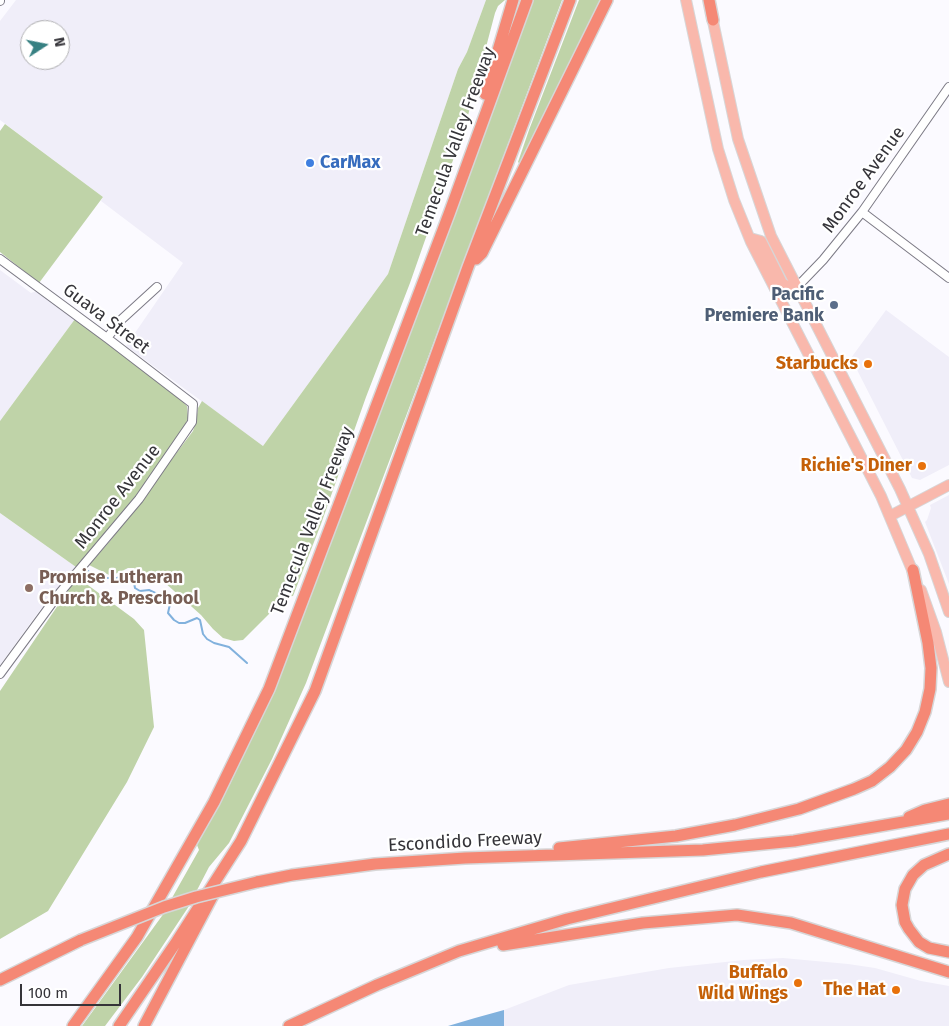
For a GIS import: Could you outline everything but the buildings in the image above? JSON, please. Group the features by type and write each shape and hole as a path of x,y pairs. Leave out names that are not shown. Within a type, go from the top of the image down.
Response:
{"highway":[{"path":"449,214 513,0"},
{"name":"Temecula Valley Freeway","path":"73,1026 142,929 214,802 269,688 449,214 527,0"},
{"path":"144,1026 197,928 315,690 468,267 570,0"},
{"path":"468,267 482,253 607,0"},
{"path":"709,0 713,20"},
{"path":"465,858 667,837 735,825 799,809 854,790 872,781 890,767 906,750 926,712 931,668 928,643 913,570"},
{"path":"889,826 925,810 949,804"},
{"name":"Escondido Freeway","path":"0,980 82,940 164,907 196,897 292,874 366,865 465,858 703,850 794,840 889,826 949,814"},
{"path":"289,1026 377,985 459,951 566,919 760,872 949,834"},
{"path":"119,1026 177,941 241,841"},
{"path":"949,854 924,865 913,874 905,889 902,905 905,922 919,942 929,948 949,952"},
{"path":"459,951 643,923 737,915 791,923 949,972"}],"main road":[{"path":"686,0 718,149 734,200 750,238 890,516 936,632 949,682"},
{"path":"713,20 738,139 771,236 908,506 929,554 949,612"},
{"path":"750,238 761,241 782,283 791,289 797,287"},
{"path":"890,516 949,485"}],"street":[{"name":"Monroe Avenue","path":"797,287 823,260 862,212 949,87"},
{"path":"862,212 949,278"},
{"name":"Guava Street","path":"0,259 193,404"},
{"path":"107,338 122,319 157,286"},
{"name":"Monroe Avenue","path":"0,674 58,595 140,499 192,422 193,404"}],"shaded area":[{"path":"16,0 486,0 467,52 458,69 388,274 263,446 126,346 183,263 101,201 103,197 0,120 0,21"},
{"path":"0,270 31,293 37,291 41,293 75,319 0,421"},
{"path":"886,310 949,357 949,465 920,480 912,478 851,358"},
{"path":"949,495 949,584 925,522 931,508 930,505"},
{"name":"Promise Lutheran Church & Preschool","path":"0,513 76,567 40,610 0,665"},
{"path":"783,958 875,968 921,981 949,986 949,1026 504,1026 504,1010 569,985 669,968"}],"green space":[{"path":"486,0 505,0 498,6 495,13 466,123 410,283 293,596 286,597 243,640 234,641 223,638 201,615 164,582 153,584 134,568 128,568 109,575 89,565 110,541 193,431 198,408 202,401 263,446 388,274 458,69 467,52"},
{"path":"533,0 562,0 306,683 272,759 229,843 209,867 195,894 168,905 199,850 197,845 230,784 271,696 355,479"},
{"path":"579,0 600,0 521,163 519,163 529,130"},
{"path":"5,124 103,197 39,283 0,252 0,131"},
{"path":"75,319 182,401 187,406 188,418 184,428 137,494 76,567 0,513 0,421"},
{"path":"77,577 134,619 144,630 154,727 127,782 48,911 0,939 0,691"},
{"path":"193,900 142,977 105,1026 82,1026 167,909"}],"water":[{"path":"504,1010 504,1026 448,1026 475,1018"}],"waterway":[{"path":"84,568 92,574 103,578 117,578 125,573 135,573 137,576 134,583 135,588 140,591 149,590 168,599 170,604 168,613 174,620 179,623 185,623 197,618 200,620 203,634 207,639 229,647 247,663"}],"place":[{"name":"CarMax","path":"310,163"},
{"name":"Pacific Premiere Bank","path":"834,305"},
{"name":"Starbucks","path":"868,364"},
{"name":"Richie's Diner","path":"922,466"},
{"name":"Promise Lutheran Church & Preschool","path":"29,588"},
{"name":"Buffalo Wild Wings","path":"798,983"},
{"name":"The Hat","path":"896,990"}]}
